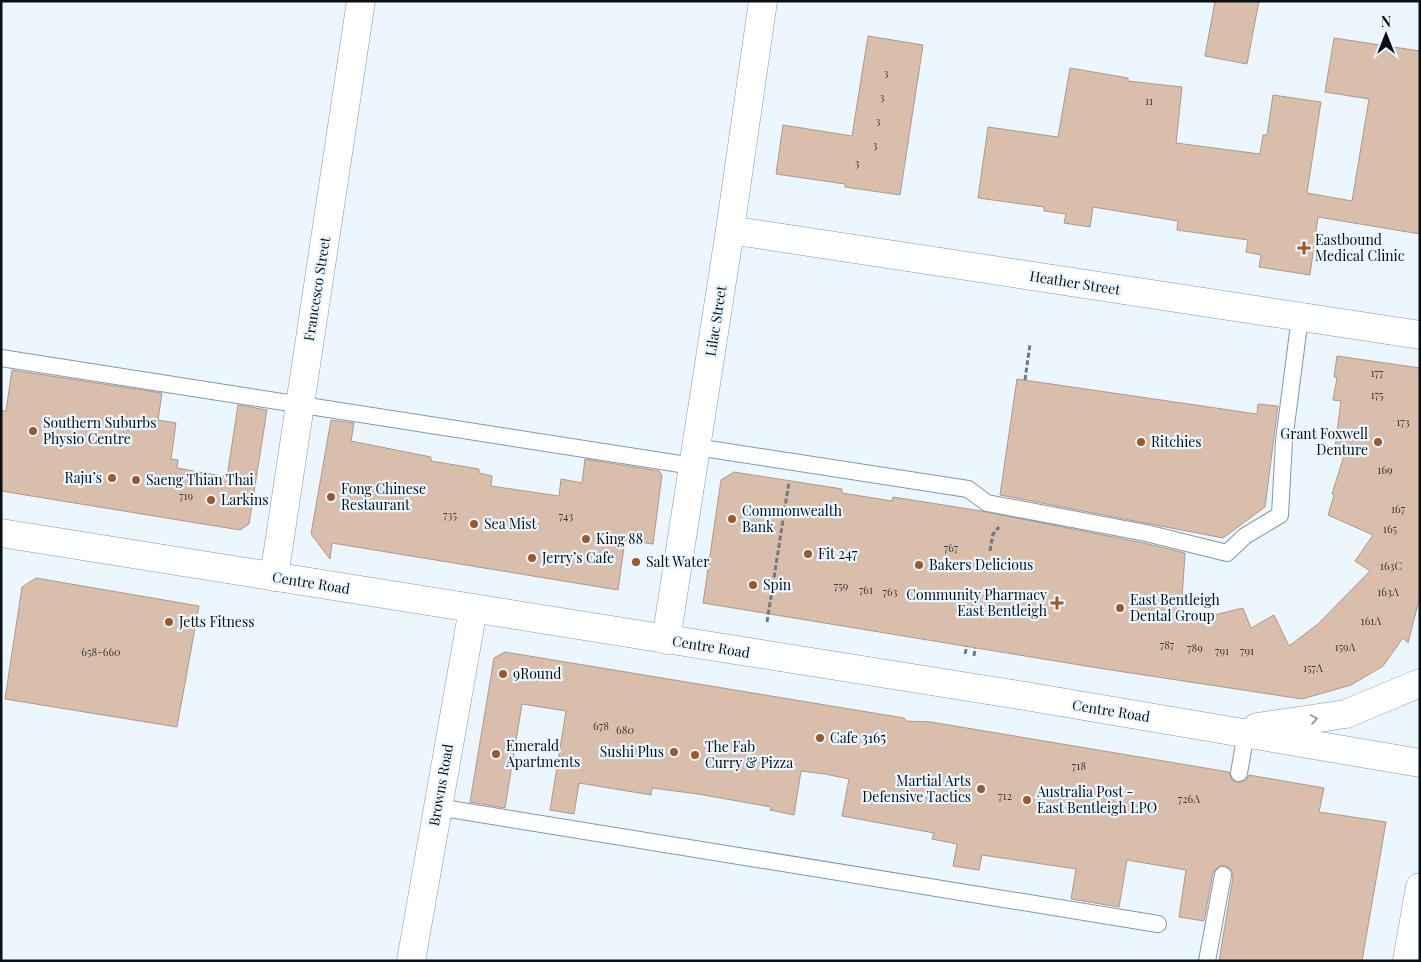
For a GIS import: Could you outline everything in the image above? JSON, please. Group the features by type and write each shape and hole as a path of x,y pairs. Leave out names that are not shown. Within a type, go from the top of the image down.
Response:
{"street":[{"name":"Francesco Street","path":"274,577 360,1"},
{"name":"Lilac Street","path":"666,640 730,230 763,1"},
{"name":"Heather Street","path":"730,230 1420,335"},
{"name":"Centre Road","path":"1,533 1420,763"},
{"name":"Browns Road","path":"411,961 473,609"},
{"path":"1238,732 1346,714 1420,683"},
{"path":"1407,961 1420,887"}],"lane":[{"path":"1,358 300,404 695,457 792,462 968,489 987,503 1146,533 1227,553 1245,536 1280,515 1284,440 1300,317"},
{"path":"1238,732 1239,773"},
{"path":"437,807 1158,924"},
{"path":"1207,961 1223,875"}],"path":[{"path":"1025,380 1030,344"},
{"path":"768,622 792,462"},
{"path":"966,654 967,646"},
{"path":"974,656 975,648"}],"building":[{"path":"1215,1 1259,1 1247,64 1205,56"},
{"path":"868,36 923,45 900,195 845,187 845,184 776,174 783,125 852,136"},
{"path":"1334,38 1420,51 1420,234 1318,217 1310,275 1259,267 1261,255 1246,252 1248,240 1177,230 1178,221 1093,207 1090,227 1064,223 1066,214 1044,211 1044,207 978,198 988,127 1058,137 1070,68 1128,78 1128,81 1182,87 1176,143 1260,154 1263,135 1267,135 1273,95 1321,102 1307,193 1352,201 1369,99 1325,92"},
{"path":"1337,356 1420,368 1420,596 1408,643 1403,638 1383,666 1351,685 1302,699 1098,668 703,603 721,480 734,472 842,489 842,493 892,501 893,497 981,511 1144,543 1185,553 1181,613 1206,617 1243,608 1251,628 1274,615 1289,646 1318,624 1370,571 1355,561 1373,535 1328,515 1334,495 1332,494 1346,449 1335,447 1341,401 1333,400 1337,378 1334,377"},
{"path":"12,370 162,393 158,420 176,423 171,459 178,460 177,468 227,477 238,405 267,410 249,524 240,530 1,491 1,411 6,411"},
{"name":"Ritchies","path":"1017,379 1257,414 1258,404 1278,406 1265,507 1223,538 1000,495"},
{"path":"331,420 354,423 351,441 431,457 431,461 479,469 479,473 492,476 491,486 559,496 561,479 582,483 585,459 659,471 662,475 653,544 625,540 618,590 332,543 330,559 311,534"},
{"path":"36,578 199,606 177,727 5,699 22,587"},
{"path":"505,652 904,718 906,721 931,722 1229,772 1232,780 1238,783 1246,780 1249,775 1324,788 1319,812 1386,822 1362,961 1219,961 1233,877 1232,871 1225,865 1219,866 1213,873 1204,921 1179,917 1186,870 1127,860 1119,907 1071,899 1076,869 982,855 979,870 953,866 957,844 932,839 934,833 842,816 849,779 825,774 801,771 794,815 770,810 771,807 698,794 652,788 651,795 579,783 574,814 550,810 566,711 522,704 505,808 470,802 494,658"}],"place":[{"name":"Eastbound Medical Clinic","path":"1304,248"},
{"name":"Southern Suburbs Physio Centre","path":"33,431"},
{"name":"Ritchies","path":"1141,442"},
{"name":"Grant Foxwell Denture","path":"1378,442"},
{"name":"Raju’s","path":"112,478"},
{"name":"Saeng Thian Thai","path":"136,480"},
{"name":"Fong Chinese Restaurant","path":"331,497"},
{"name":"Larkins","path":"211,500"},
{"name":"Commonwealth Bank","path":"732,519"},
{"name":"Sea Mist","path":"474,524"},
{"name":"King 88","path":"586,539"},
{"name":"Fit 247","path":"808,554"},
{"name":"Jerry’s Cafe","path":"532,558"},
{"name":"Salt Water","path":"636,562"},
{"name":"Bakers Delicious","path":"919,565"},
{"name":"Spin","path":"753,585"},
{"name":"Community Pharmacy East Bentleigh","path":"1057,603"},
{"name":"East Bentleigh Dental Group","path":"1120,608"},
{"name":"Jetts Fitness","path":"169,622"},
{"name":"9Round","path":"503,674"},
{"name":"Cafe 3165","path":"820,738"},
{"name":"Sushi Plus","path":"674,752"},
{"name":"Emerald Apartments","path":"496,754"},
{"name":"The Fab Curry & Pizza","path":"695,755"},
{"name":"Martial Arts Defensive Tactics","path":"981,789"},
{"name":"Australia Post - East Bentleigh LPO","path":"1027,800"}]}
